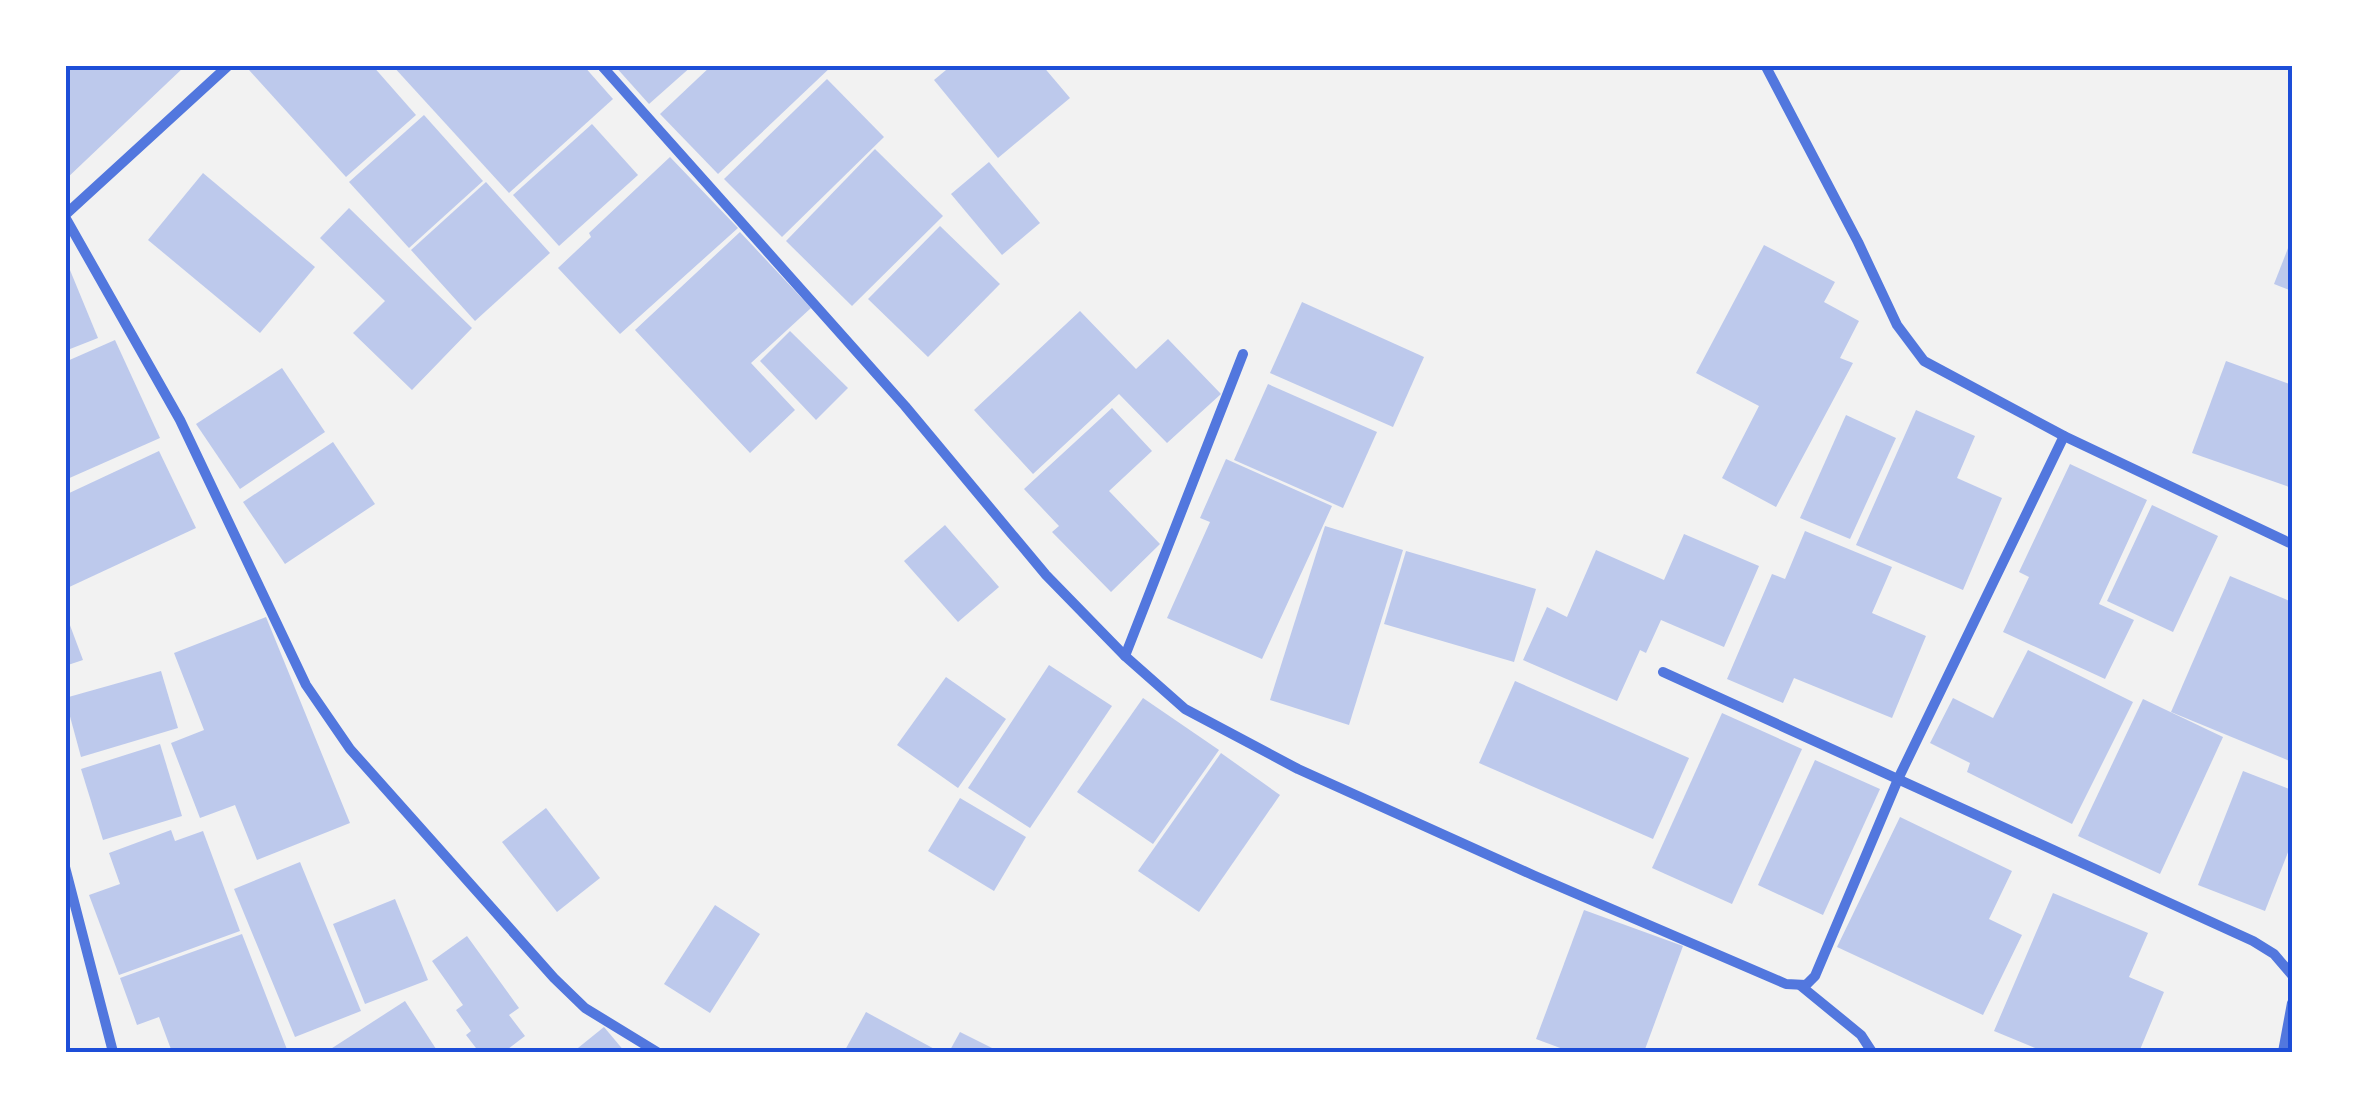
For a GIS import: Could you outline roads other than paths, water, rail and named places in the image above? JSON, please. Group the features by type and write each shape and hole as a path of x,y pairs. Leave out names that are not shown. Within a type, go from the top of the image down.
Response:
{"street":[{"path":"230,65 65,216 180,420 306,685 350,749 564,988 585,1008 657,1052"},
{"path":"601,65 892,391 1046,575 1125,656 1185,709 1298,769 1786,984 1801,986 1811,982 1899,778 2064,436"},
{"path":"1765,65 1904,338 1924,360 2064,436 2292,544"},
{"path":"1125,656 1243,354"},
{"path":"1664,672 2254,941 2274,954 2292,975"},
{"path":"65,867 112,1052"},
{"path":"1801,986 1861,1036 1872,1052"},
{"path":"2282,1052 2292,1003"}]}
